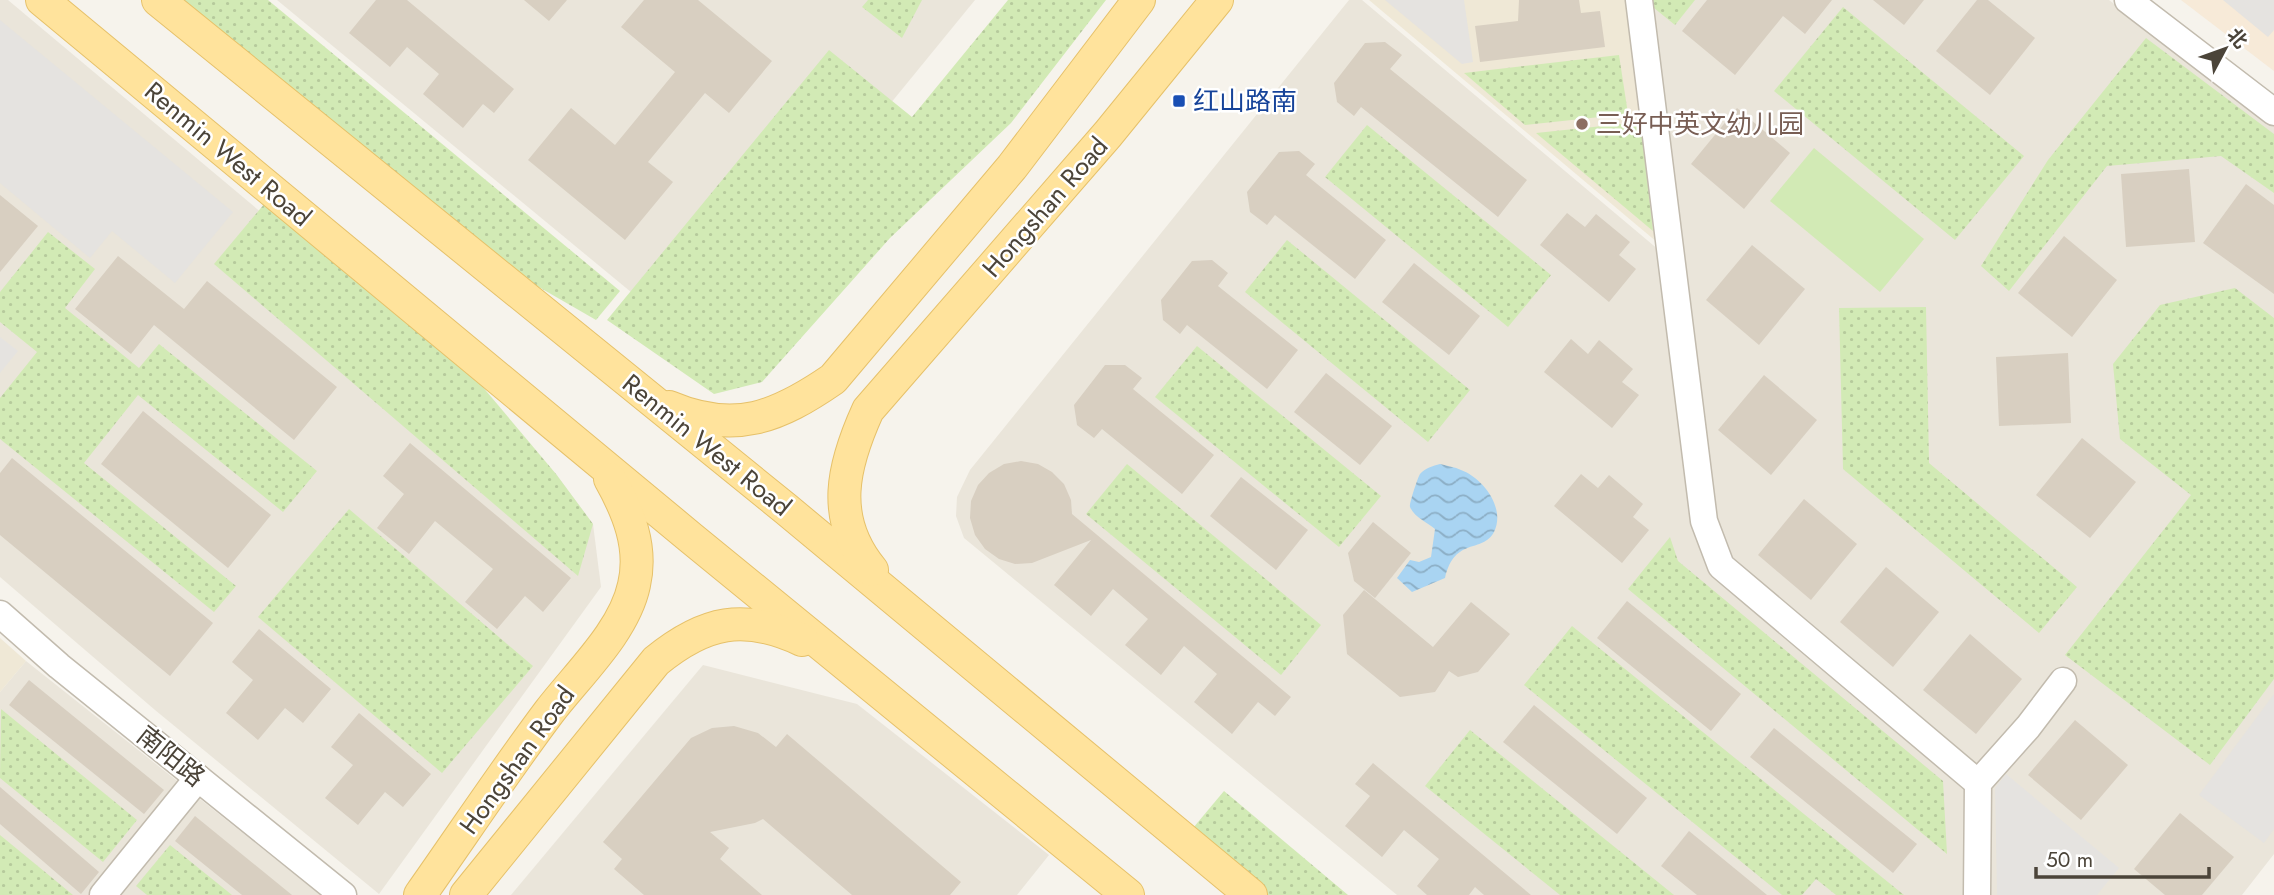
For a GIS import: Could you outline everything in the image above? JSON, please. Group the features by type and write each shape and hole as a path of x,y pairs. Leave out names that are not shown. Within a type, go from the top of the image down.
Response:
{"main road":[{"name":"Renmin West Road","path":"42,0 594,458 1128,895"},
{"name":"Renmin West Road","path":"158,0 905,607 1251,895"},
{"name":"Hongshan Road","path":"643,394 696,417 740,421 766,416 785,408 833,379 1012,167 1139,0"},
{"name":"Hongshan Road","path":"905,607 863,560 851,535 846,515 846,467 868,410 1108,134 1217,0"},
{"name":"Hongshan Road","path":"420,895 548,713 617,627 634,585 637,561 629,516 610,477 594,458"},
{"name":"Hongshan Road","path":"466,895 656,661 689,638 711,628 733,624 758,625 785,632 849,668"}],"street":[{"path":"1639,0 1704,521 1721,566 1978,783"},
{"path":"2128,0 2158,9 2274,112"},
{"name":"南阳路","path":"0,614 59,666 343,895"},
{"path":"1977,895 1978,783 2028,727 2063,681"},
{"path":"103,895 198,778"}],"shaded area":[{"path":"0,0 8,0 443,365 556,474 593,524 601,587 379,894 155,710 0,577"},
{"path":"277,0 975,0 694,344"},
{"path":"1349,0 1362,0 1666,256 1716,567 1971,786 1970,895 1397,895 964,538 956,516 957,497 970,470"},
{"name":"三好中英文幼儿园","path":"1369,0 1632,0 1664,248"},
{"path":"1385,0 1464,0 1473,62 1462,64"},
{"path":"1645,0 2109,0 2274,124 2274,854 2242,895 1982,895 1981,789 1725,562 1710,519"},
{"path":"2181,0 2274,0 2274,71"},
{"path":"2223,0 2274,0 2274,30 2268,37"},
{"path":"0,20 233,212 175,283 112,231 90,258 0,183"},
{"path":"0,337 18,351 0,373"},
{"path":"0,638 26,661 0,692"},
{"path":"26,661 321,895 0,895 0,692"},
{"path":"703,665 857,704 1049,855 1017,895 511,895"},
{"path":"2274,694 2274,829 2264,843 2199,795"},
{"path":"2006,774 2119,868 2097,895 1997,895 1995,788"}],"green space":[{"path":"174,0 268,0 620,291 596,320 466,245"},
{"path":"868,0 922,0 902,38 862,7"},
{"path":"1008,0 1106,0 1011,123 890,238 762,382 714,394 607,320 829,50 912,117"},
{"path":"1653,0 1695,0 1675,25 1654,8"},
{"path":"1843,7 2024,156 1955,240 1774,91"},
{"path":"2146,38 2274,134 2274,193 2221,156 2107,166 2009,291 1981,266 2048,160"},
{"path":"1619,55 1628,114 1525,125 1464,73"},
{"path":"1641,122 1653,231 1536,133"},
{"path":"1367,125 1551,275 1508,327 1325,177"},
{"path":"1814,148 1924,239 1880,292 1770,201"},
{"path":"275,191 455,354 556,474 593,524 578,576 214,264"},
{"path":"48,232 95,269 65,308 139,368 159,344 317,471 283,512 138,395 84,463 236,586 214,612 0,439 0,398 37,352 0,322 0,292"},
{"path":"1287,240 1470,390 1428,442 1245,292"},
{"path":"2235,288 2274,318 2274,679 2210,765 2065,655 2191,495 2120,439 2113,364 2160,305"},
{"path":"1926,307 1929,463 2077,587 2039,633 1843,469 1839,308"},
{"path":"1197,346 1381,496 1339,547 1155,397"},
{"path":"1127,464 1321,625 1281,675 1086,514"},
{"path":"349,509 533,666 442,773 258,617"},
{"path":"1670,537 1678,561 1943,781 1947,854 1628,589"},
{"path":"1572,626 1904,895 1836,895 1816,879 1802,895 1782,895 1524,685"},
{"path":"1,709 137,820 103,862 0,778"},
{"path":"1470,730 1674,895 1560,895 1425,786"},
{"path":"1224,791 1348,895 1262,895 1188,834"},
{"path":"0,835 73,895 0,895"},
{"path":"170,845 232,895 147,895 136,886"}],"water":[{"path":"1440,464 1469,474 1484,487 1495,504 1497,523 1489,539 1455,556 1445,578 1412,592 1397,578 1410,560 1419,562 1431,557 1435,529 1415,514 1410,507 1411,501 1420,474"}],"building":[{"path":"376,0 407,0 514,89 494,113 483,104 463,128 423,94 439,74 407,47 390,67 349,33"},
{"path":"524,0 567,0 549,21"},
{"path":"644,0 698,0 772,61 729,113 705,93 648,162 673,182 625,240 528,160 571,108 615,145 675,72 621,27"},
{"path":"1519,0 1579,0 1581,13 1600,11 1605,47 1480,62 1475,26 1518,21"},
{"path":"1707,0 1832,0 1805,34 1783,16 1735,75 1682,31"},
{"path":"1873,0 1924,0 1904,25"},
{"path":"1977,0 1988,0 2035,38 1990,95 1936,51"},
{"path":"1385,42 1402,55 1390,69 1527,180 1498,217 1361,107 1354,116 1337,102 1334,83 1365,43"},
{"path":"1737,108 1790,153 1744,209 1691,164"},
{"path":"1299,151 1315,164 1306,175 1386,240 1355,279 1275,215 1267,225 1250,212 1247,192 1279,152"},
{"path":"2189,169 2195,242 2126,247 2121,174"},
{"path":"2246,184 2274,205 2274,294 2203,243"},
{"path":"0,195 38,226 0,272"},
{"path":"1567,213 1585,227 1596,214 1630,242 1619,255 1636,269 1609,302 1540,245"},
{"path":"2064,236 2117,280 2072,337 2018,293"},
{"path":"1752,245 1805,289 1759,345 1706,300"},
{"path":"118,256 184,309 207,281 337,387 294,440 154,325 131,354 75,309"},
{"path":"1212,260 1228,273 1218,286 1298,350 1267,389 1187,325 1180,334 1163,320 1161,300 1192,261"},
{"path":"1414,263 1480,316 1449,355 1382,302"},
{"path":"1571,339 1588,354 1599,340 1633,369 1622,382 1639,395 1612,428 1544,372"},
{"path":"2068,353 2071,423 1999,426 1996,357"},
{"path":"1105,365 1125,365 1142,378 1133,389 1214,455 1182,494 1102,429 1094,438 1077,425 1074,405"},
{"path":"1326,373 1392,426 1360,465 1294,412"},
{"path":"1764,375 1817,420 1771,475 1718,430"},
{"path":"143,411 271,515 228,568 101,464"},
{"path":"2082,438 2136,482 2090,538 2036,495"},
{"path":"410,443 571,578 543,612 525,596 497,629 465,602 493,569 435,521 409,554 377,528 404,494 383,476"},
{"path":"12,458 213,623 170,676 0,535 0,473"},
{"path":"1021,461 1038,464 1052,472 1064,484 1071,500 1072,514 1291,697 1275,716 1258,702 1232,734 1194,702 1217,674 1184,646 1161,675 1125,645 1148,619 1113,589 1091,616 1054,585 1091,540 1032,563 1015,564 999,559 985,549 975,535 970,518 971,501 978,485 989,473 1004,464"},
{"path":"1581,474 1598,488 1609,475 1643,504 1633,517 1649,530 1622,563 1554,506"},
{"path":"1241,477 1308,530 1276,570 1210,516"},
{"path":"1804,499 1857,544 1811,600 1758,555"},
{"path":"1373,522 1411,553 1375,598 1354,581 1348,553"},
{"path":"1886,567 1939,612 1893,667 1840,622"},
{"path":"1364,590 1433,647 1471,602 1510,634 1478,672 1458,677 1449,671 1435,692 1400,697 1347,654 1343,615"},
{"path":"1627,601 1741,694 1711,731 1597,638"},
{"path":"259,629 331,689 303,723 285,708 258,740 226,713 253,680 232,662"},
{"path":"1970,634 2022,679 1976,734 1923,690"},
{"path":"29,680 164,790 144,814 9,705"},
{"path":"1534,705 1647,798 1617,834 1503,742"},
{"path":"359,713 431,774 403,807 385,792 358,825 325,798 353,765 331,747"},
{"path":"2075,720 2128,765 2081,820 2028,775"},
{"path":"734,726 758,733 776,747 787,734 961,882 950,895 852,895 763,819 710,832 729,848 720,859 762,895 644,895 614,869 622,859 603,842 691,738 712,728"},
{"path":"1774,728 1917,844 1893,873 1750,757"},
{"path":"1373,763 1531,895 1484,895 1475,887 1469,895 1427,895 1417,886 1439,859 1404,830 1382,857 1345,826 1370,796 1355,784"},
{"path":"0,787 99,872 81,894 0,824"},
{"path":"2180,813 2234,857 2202,895 2165,895 2134,869"},
{"path":"195,816 292,895 242,895 175,841"},
{"path":"1689,831 1767,895 1697,895 1661,866"}],"place":[{"name":"红山路南","path":"1179,101"},
{"name":"三好中英文幼儿园","path":"1582,124"}]}
